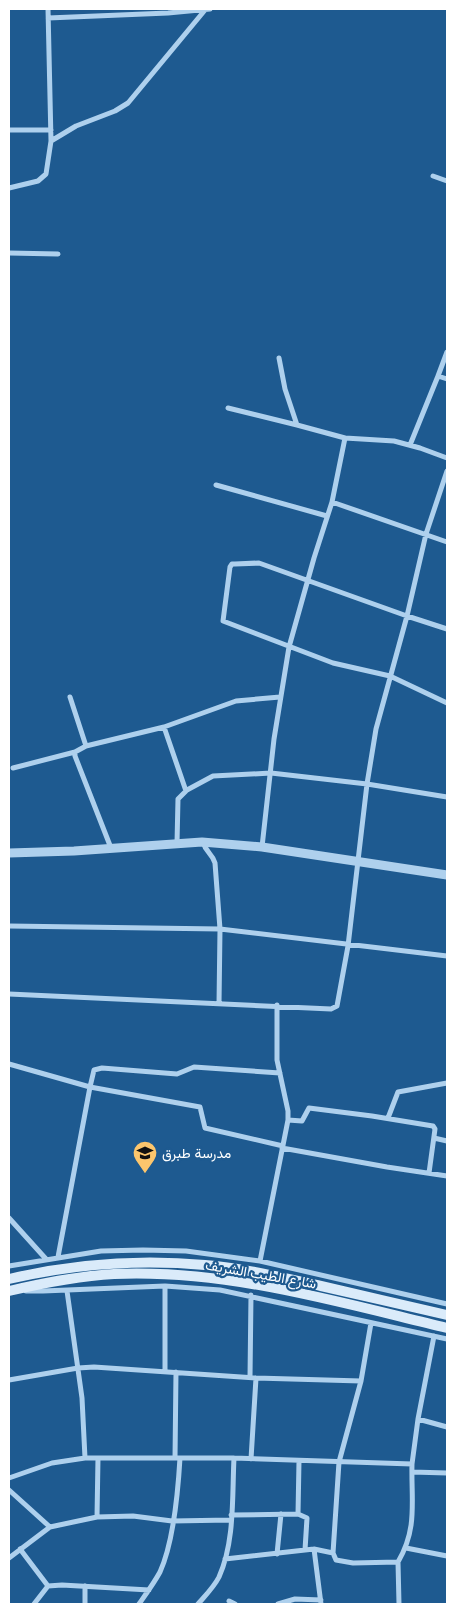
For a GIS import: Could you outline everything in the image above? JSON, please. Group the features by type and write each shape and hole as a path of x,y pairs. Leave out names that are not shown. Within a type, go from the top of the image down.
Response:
{"main road":[{"name":"شارع الطيب الشريف","path":"9,1279 45,1271 95,1265 154,1263 205,1265 275,1276 447,1315"},
{"name":"شارع الطيب الشريف","path":"12,1290 89,1276 113,1274 195,1276 263,1286 447,1328"}],"street":[{"path":"9,188 38,181 46,174 50,141 48,9"},
{"path":"48,18 208,9"},
{"path":"50,141 76,126 122,108 208,9"},
{"path":"9,130 50,130"},
{"path":"432,176 447,181"},
{"path":"9,253 58,254"},
{"path":"410,445 447,352"},
{"path":"279,358 285,389 297,425"},
{"path":"438,376 447,379"},
{"path":"228,408 346,438 386,440 410,445 447,458"},
{"path":"262,847 280,697 289,647 332,502 346,438"},
{"path":"9,994 331,1009 337,1006 348,946 357,861 376,729 407,616 426,534 447,471"},
{"path":"216,485 327,516"},
{"path":"332,502 447,542"},
{"path":"447,629 256,563 232,564 230,567 223,620 289,647 339,664 390,676 447,703"},
{"path":"70,697 86,746"},
{"path":"13,768 75,752 86,746 164,727 236,701 280,697"},
{"path":"164,727 186,791"},
{"path":"75,752 111,848"},
{"path":"176,843 178,800 186,791 213,776 271,773 367,784 447,797"},
{"path":"9,853 202,842 262,847 447,875"},
{"path":"202,842 215,863 220,929 219,1004"},
{"path":"9,926 220,929 348,946 447,956"},
{"path":"260,1261 288,1120 288,1111 277,1060 277,1006"},
{"path":"9,1064 90,1087 200,1107 205,1128 283,1147 447,1176"},
{"path":"58,1257 94,1070 98,1068 177,1074 194,1067 280,1074"},
{"path":"388,1118 395,1096 401,1090 447,1083"},
{"path":"288,1120 302,1121 309,1108 433,1126 435,1129 429,1173"},
{"path":"434,1138 447,1141"},
{"path":"9,1218 46,1259"},
{"path":"9,1266 101,1251 162,1250 206,1253 260,1261 447,1304"},
{"path":"165,1286 165,1372"},
{"path":"12,1290 67,1291 165,1286 220,1290 251,1295 447,1339"},
{"path":"67,1291 82,1398 85,1458"},
{"path":"250,1376 251,1295"},
{"path":"371,1323 362,1381 339,1462 333,1553 336,1560 353,1563 398,1562"},
{"path":"399,1604 398,1562 406,1548 412,1523 412,1464 418,1419 434,1336"},
{"path":"9,1380 94,1367 250,1376 256,1378 362,1381"},
{"path":"139,1604 160,1571 163,1562 179,1482 176,1372"},
{"path":"251,1459 256,1378"},
{"path":"418,1419 447,1427"},
{"path":"9,1478 52,1463 85,1458 234,1458 412,1464"},
{"path":"97,1517 98,1458"},
{"path":"198,1604 218,1578 225,1559 234,1458"},
{"path":"298,1514 300,1461"},
{"path":"412,1472 447,1473"},
{"path":"9,1490 50,1527"},
{"path":"276,1554 281,1514"},
{"path":"9,1558 50,1527 97,1517 133,1516 172,1521 298,1514 307,1518 305,1550"},
{"path":"406,1548 447,1556"},
{"path":"20,1549 48,1586"},
{"path":"225,1559 314,1549 333,1553"},
{"path":"278,1604 295,1599 321,1602 314,1549"},
{"path":"48,1586 149,1590"},
{"path":"34,1604 48,1586"},
{"path":"85,1586 86,1604"},
{"path":"229,1601 235,1604"}],"place":[{"name":"مدرسة طبرق","path":"145,1174"}]}
